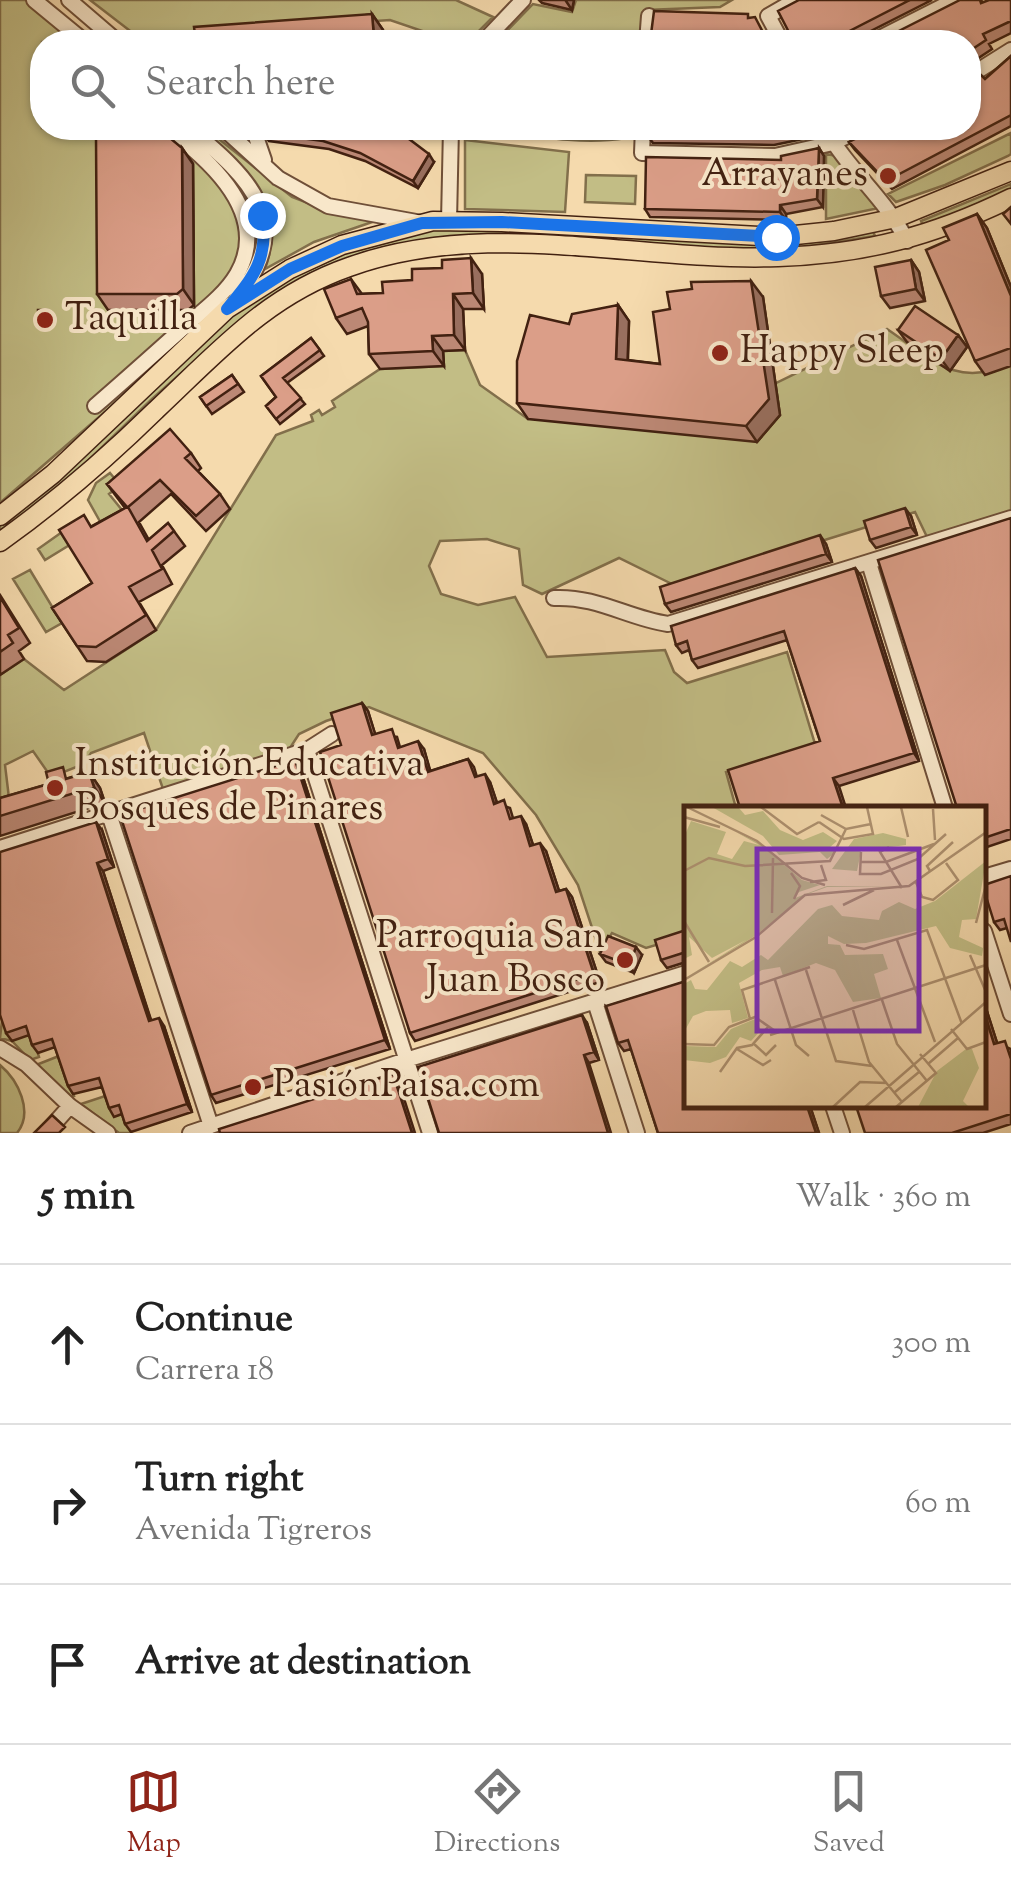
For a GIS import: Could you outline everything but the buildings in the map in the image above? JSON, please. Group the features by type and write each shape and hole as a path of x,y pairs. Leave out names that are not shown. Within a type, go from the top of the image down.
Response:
{"main road":[{"path":"0,516 53,474 227,309 290,269 342,246 422,223 449,222 776,237 834,231 896,218 968,192 1011,171"},
{"path":"0,542 72,488 252,319 300,288 350,266 423,246 499,243 778,257 907,241 1011,198"}],"street":[{"path":"34,0 70,30"},
{"path":"69,0 104,30"},
{"path":"495,30 523,0"},
{"path":"776,30 768,16 796,0"},
{"path":"896,30 955,0"},
{"path":"648,30 649,16"},
{"path":"981,68 1011,50"},
{"path":"94,406 219,297 238,273 245,254 246,232 233,188 202,154 183,140"},
{"path":"203,140 245,177 262,215 263,249 255,275 227,309"},
{"path":"236,140 278,178 328,206 422,223"},
{"path":"255,140 266,165"},
{"path":"449,222 450,140"},
{"path":"643,140 642,153 775,156 837,140"},
{"path":"833,142 896,218 907,241"},
{"path":"554,598 594,600 630,616 668,624 1011,518"},
{"path":"869,563 943,806"},
{"path":"0,848 307,750 332,734"},
{"path":"307,750 430,1133"},
{"path":"109,814 211,1126"},
{"path":"986,876 1011,868"},
{"path":"986,937 1011,1014"},
{"path":"190,1133 406,1060 684,974"},
{"path":"595,1002 638,1133"},
{"path":"0,1048 26,1064 70,1106 108,1133"},
{"path":"46,1133 70,1106"},
{"path":"834,1108 842,1133"}],"shaded area":[{"path":"0,0 34,0 70,30 30,30 30,140 204,140 222,155 262,215 255,275 0,503"},
{"path":"90,0 456,0 493,17 480,30 419,30 390,20 242,30 129,30"},
{"path":"576,0 732,0 720,7 646,10 644,30 508,30 533,4 572,12"},
{"path":"1011,133 1008,156 896,202 888,194"},
{"path":"212,140 220,140 292,197 331,212 378,220 314,242 265,269 272,223 267,204 259,187"},
{"path":"465,140 569,152 565,212 465,209"},
{"path":"826,154 837,156 879,208 826,219"},
{"path":"586,175 636,176 635,204 585,202"},
{"path":"1011,184 1011,191 924,228 921,221"},
{"path":"433,227 873,231 875,236 778,251 464,236 434,238 377,251 249,313 65,483 0,533 0,522 209,331 269,288 375,240"},
{"path":"887,329 932,360 959,372 991,371 1011,364 1011,512 928,539 915,512 676,586 619,558 542,594 523,585 519,549 487,539 440,541 429,566 441,594 478,605 515,597 547,657 665,650 674,672 687,683 787,652 815,744 726,772 735,806 684,806 684,937 646,948 612,933 600,952 578,885 536,815 483,753 369,707 299,734 290,748 163,789 144,733 91,753 84,764 51,777 33,751 5,765 9,798 0,802 0,675 24,659 64,690 156,630 276,435 313,421 311,415 319,410 322,415 335,407 332,401 380,369 443,366 443,351 465,350 480,385 528,419 776,383"},
{"path":"110,473 120,485 109,494 122,510 102,525 88,500 96,483"},
{"path":"79,520 94,530 45,560 38,549"},
{"path":"30,570 62,623 46,632 13,579"},
{"path":"2,1020 32,1034 39,1057 30,1060 12,1041 0,1038"},
{"path":"59,1056 74,1096 70,1097 36,1065"},
{"path":"0,1065 22,1097 24,1116 17,1133 0,1133"},
{"path":"108,1095 115,1116 125,1113 131,1133 119,1133 81,1104"}],"place":[{"name":"Arrayanes","path":"888,176"},
{"name":"Taquilla","path":"45,320"},
{"name":"Happy Sleep","path":"720,353"},
{"name":"Institución Educativa Bosques de Pinares","path":"55,788"},
{"name":"Parroquia San Juan Bosco","path":"625,960"},
{"name":"PasiónPaisa.com","path":"253,1087"}],"route":[{"path":"262,215 263,249 255,275 227,309 290,269 342,246 422,223 502,222 776,237"}]}
